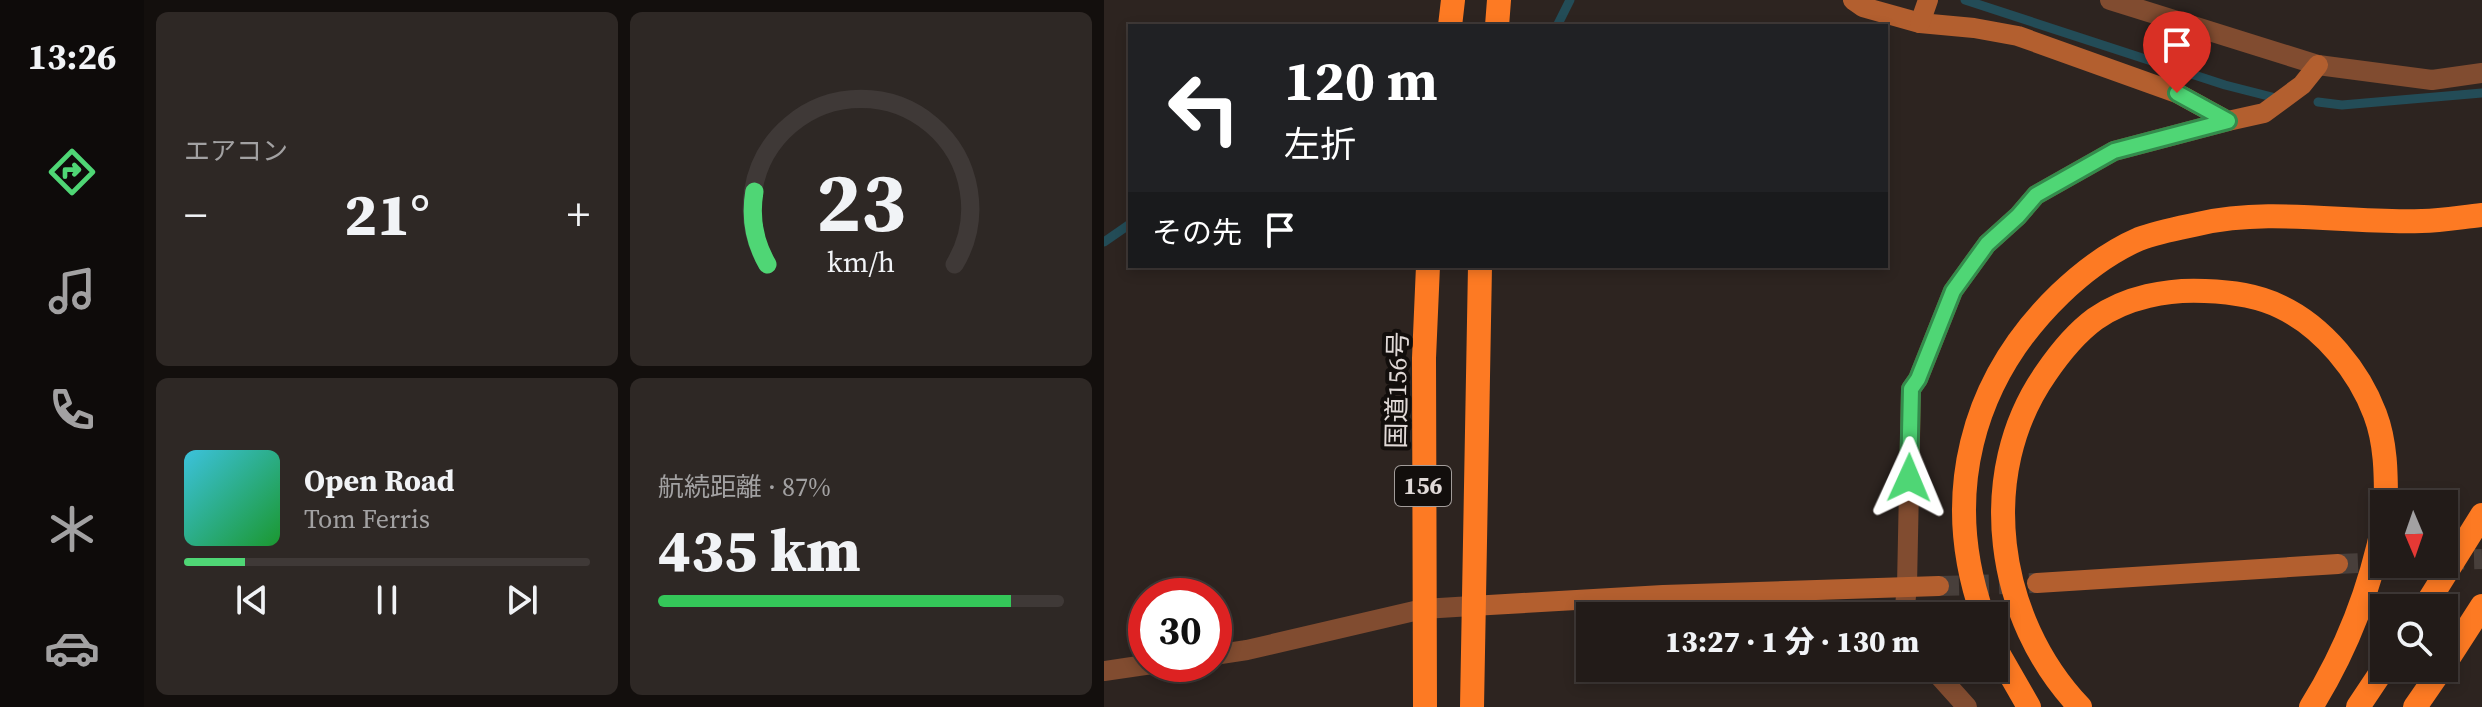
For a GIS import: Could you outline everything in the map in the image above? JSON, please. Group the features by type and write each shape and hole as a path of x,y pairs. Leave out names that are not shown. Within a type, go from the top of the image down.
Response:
{"highway":[{"path":"1450,24 1453,0"},
{"path":"1497,24 1499,0"},
{"path":"1978,602 1965,531 1966,475 1976,422 1999,369 2037,316 2085,270 2139,239 2201,223 2269,215 2422,221 2482,215"},
{"name":"国道156号","path":"1425,707 1424,358 1428,268"},
{"name":"156","path":"1472,707 1480,268"},
{"path":"2080,707 2062,688 2037,647 2016,600 2004,547 2002,496 2012,440 2031,394 2059,355 2095,319 2138,298 2183,290 2236,292 2281,307 2320,333 2353,372 2376,415 2386,459 2386,490"},
{"path":"2433,594 2482,515"},
{"path":"2311,707 2358,612 2370,577"},
{"path":"2458,643 2482,606"},
{"path":"2008,670 2029,707"},
{"path":"2358,707 2375,682"},
{"path":"2415,707 2432,682"}],"street":[{"path":"1853,0 1863,7 1920,23 2018,36 2177,93 2228,121"},
{"path":"1920,23 1928,0"},
{"path":"2110,0 2318,65 2432,80 2482,73"},
{"path":"1905,602 1911,389 1918,379 1953,291 1987,244 2036,195 2114,151 2264,113 2302,85 2318,65"},
{"path":"2037,583 2338,564"},
{"path":"1232,652 1423,609 1663,595 1939,586"},
{"path":"1104,671 1128,668"},
{"path":"1945,682 1967,707"}],"waterway":[{"path":"1558,24 1570,0"},
{"path":"1965,0 2225,85 2272,97"},
{"path":"2318,102 2342,105 2482,93"},
{"path":"1104,242 1128,225"}],"tunnel":[{"path":"2458,560 2482,559"},
{"path":"2338,564 2370,563"},
{"path":"1939,586 2037,583"}],"route":[{"path":"1909,478 1911,389 1918,379 1953,291 1987,244 2036,195 2114,151 2228,121 2177,93"}]}
